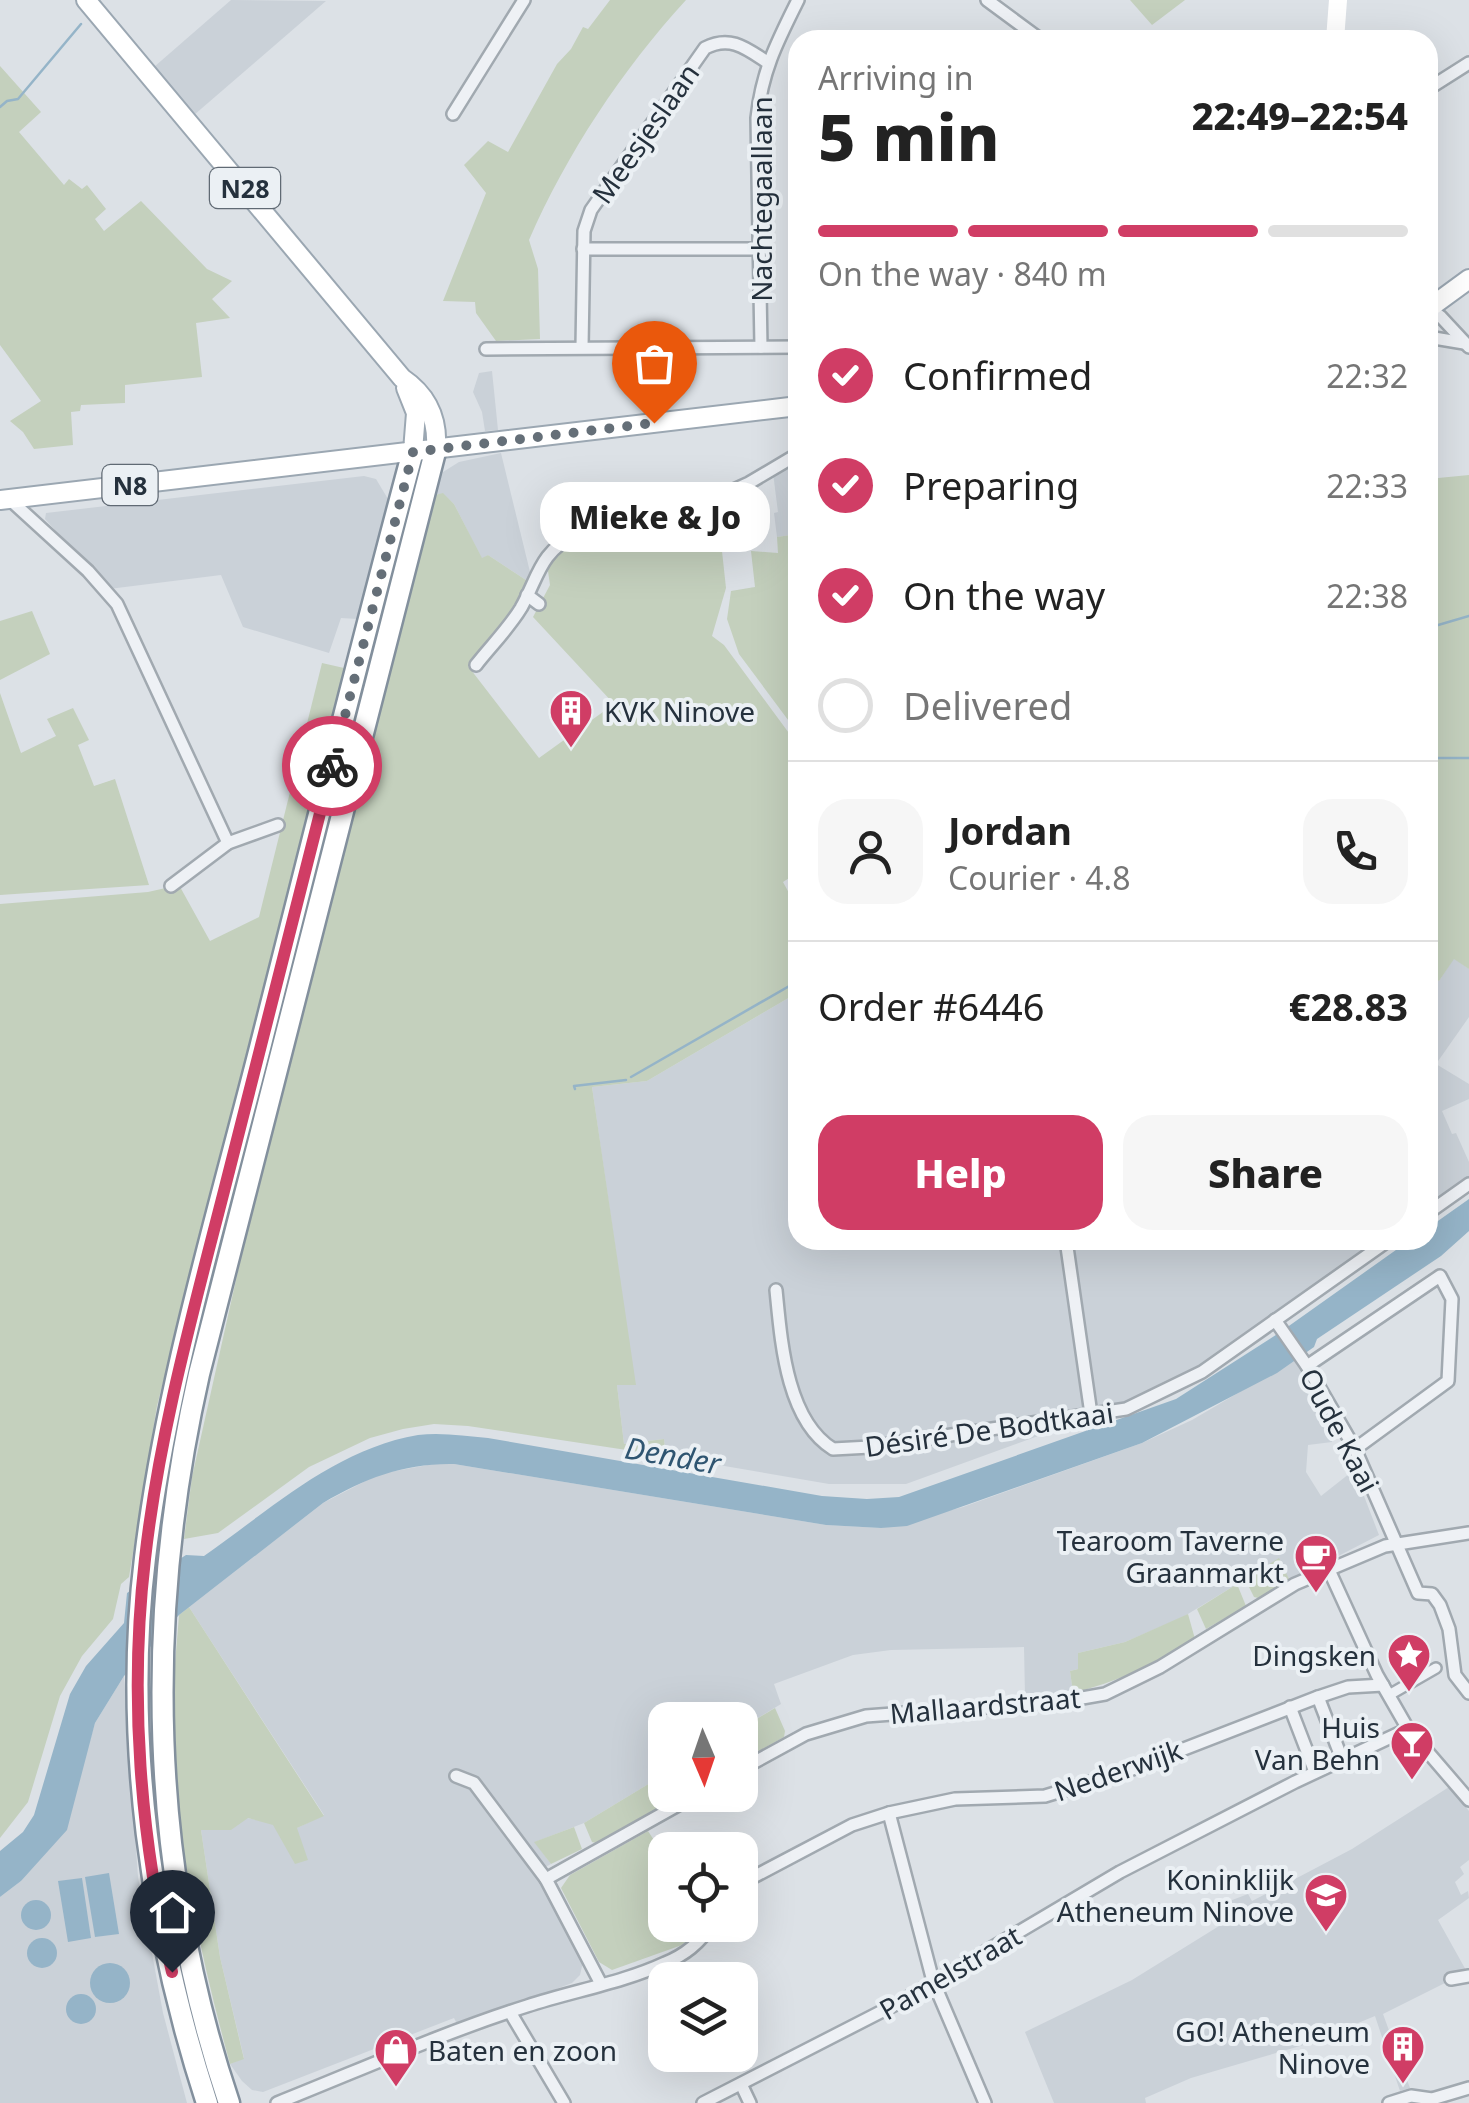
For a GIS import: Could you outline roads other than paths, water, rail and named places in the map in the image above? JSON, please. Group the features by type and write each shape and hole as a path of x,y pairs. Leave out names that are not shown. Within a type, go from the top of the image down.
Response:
{"highway":[{"name":"N28","path":"229,2103 198,1998 180,1917 168,1827 160,1695 164,1584 172,1515 204,1355 436,448"},
{"name":"N28","path":"207,2103 178,2000 147,1832 140,1706 141,1603 149,1527 178,1372 413,452"}],"main road":[{"name":"N28","path":"86,0 430,407 437,427 436,448"},
{"path":"1324,30 1326,0"},
{"path":"1336,30 1338,0"},
{"path":"1438,301 1469,279"},
{"name":"N28","path":"402,378 416,413 418,429 413,452"},
{"name":"N8","path":"3,497 788,407"}],"street":[{"path":"453,114 524,0"},
{"name":"Nachtegaallaan","path":"761,346 757,118 767,62 798,0"},
{"path":"987,0 1028,30"},
{"name":"Meesjeslaan","path":"582,347 584,231 590,210 698,55 714,43 734,42 767,62"},
{"path":"1438,83 1469,63"},
{"path":"583,249 759,250"},
{"path":"1438,315 1467,345"},
{"path":"1438,339 1467,345"},
{"path":"486,348 788,347"},
{"path":"476,665 520,610 533,577 564,540 698,506 788,460"},
{"path":"3,497 88,571 117,604 228,843"},
{"path":"527,595 539,604"},
{"path":"171,886 228,843 278,825"},
{"path":"1438,1206 1469,1184"},
{"path":"1067,1250 1091,1414"},
{"name":"Désiré De Bodtkaai","path":"776,1290 783,1356 810,1430 833,1449 870,1447 1126,1410 1202,1372 1375,1250"},
{"path":"1307,1366 1440,1276 1452,1299 1448,1381 1355,1450"},
{"name":"Oude Kaai","path":"1277,1322 1355,1450 1418,1593 1432,1594 1440,1605 1454,1675 1469,1693"},
{"name":"Mallaardstraat","path":"758,1760 806,1734 866,1716 1065,1702 1105,1694 1160,1668 1279,1592 1385,1546 1469,1533"},
{"path":"1330,1570 1408,1729 1469,1800"},
{"path":"1386,1690 1452,1665"},
{"name":"Nederwijk","path":"758,1875 852,1826 889,1813 955,1800 1045,1796 1127,1771 1348,1687 1386,1690"},
{"path":"1318,1697 1342,1759"},
{"path":"1290,1707 1315,1772"},
{"name":"Pamelstraat","path":"703,2103 902,2001 1120,1872 1408,1729"},
{"path":"456,1776 474,1783 546,1878 601,1984"},
{"path":"546,1878 665,1812"},
{"path":"889,1813 933,1980 985,2103"},
{"path":"280,2102 510,2012 663,1965 698,1942"},
{"path":"1451,1978 1469,1976"},
{"path":"510,2012 564,2103"},
{"path":"741,2084 750,2103"},
{"path":"1389,2103 1411,2096 1432,2100 1469,2088"}],"water":[{"path":"1469,1199 1469,1231 1441,1256 1317,1339 1314,1347 1277,1373 1142,1443 907,1526 826,1525 454,1464 402,1469 354,1486 323,1503 179,1615 124,1676 95,1723 67,1830 21,1881 0,1897 0,1851 23,1832 34,1815 70,1694 86,1666 124,1623 127,1593 186,1555 204,1556 305,1484 359,1453 418,1435 453,1435 822,1496 899,1497 1176,1399 1279,1333 1396,1250 1438,1250 1438,1221"},
{"path":"109,1873 119,1934 95,1937 85,1877"},
{"path":"82,1878 91,1938 68,1942 58,1881"},
{"path":"36,1900 47,1904 51,1915 47,1926 36,1930 25,1926 21,1915 25,1904"},
{"path":"42,1938 53,1942 57,1953 53,1964 42,1968 31,1964 27,1953 31,1942"},
{"path":"110,1963 124,1969 130,1983 124,1997 110,2003 96,1997 90,1983 96,1969"},
{"path":"81,1994 92,1998 96,2009 92,2020 81,2024 70,2020 66,2009 70,1998"}],"waterway":[{"path":"0,107 18,99 81,24"},
{"path":"1438,625 1469,616"},
{"path":"1438,758 1469,758"},
{"path":"631,1077 788,987"},
{"path":"575,1089 574,1086 626,1080"}],"place":[{"name":"Mieke & Jo","path":"654,423"},
{"name":"KVK Ninove","path":"571,749"},
{"name":"Tearoom Taverne Graanmarkt","path":"1316,1594"},
{"name":"Dingsken","path":"1409,1693"},
{"name":"Huis Van Behn","path":"1412,1781"},
{"name":"Koninklijk Atheneum Ninove","path":"1326,1933"},
{"name":"GO! Atheneum Ninove","path":"1403,2085"},
{"name":"Baten en zoon","path":"396,2088"}],"water label":[{"name":"Dender","path":"673,1455"}]}
